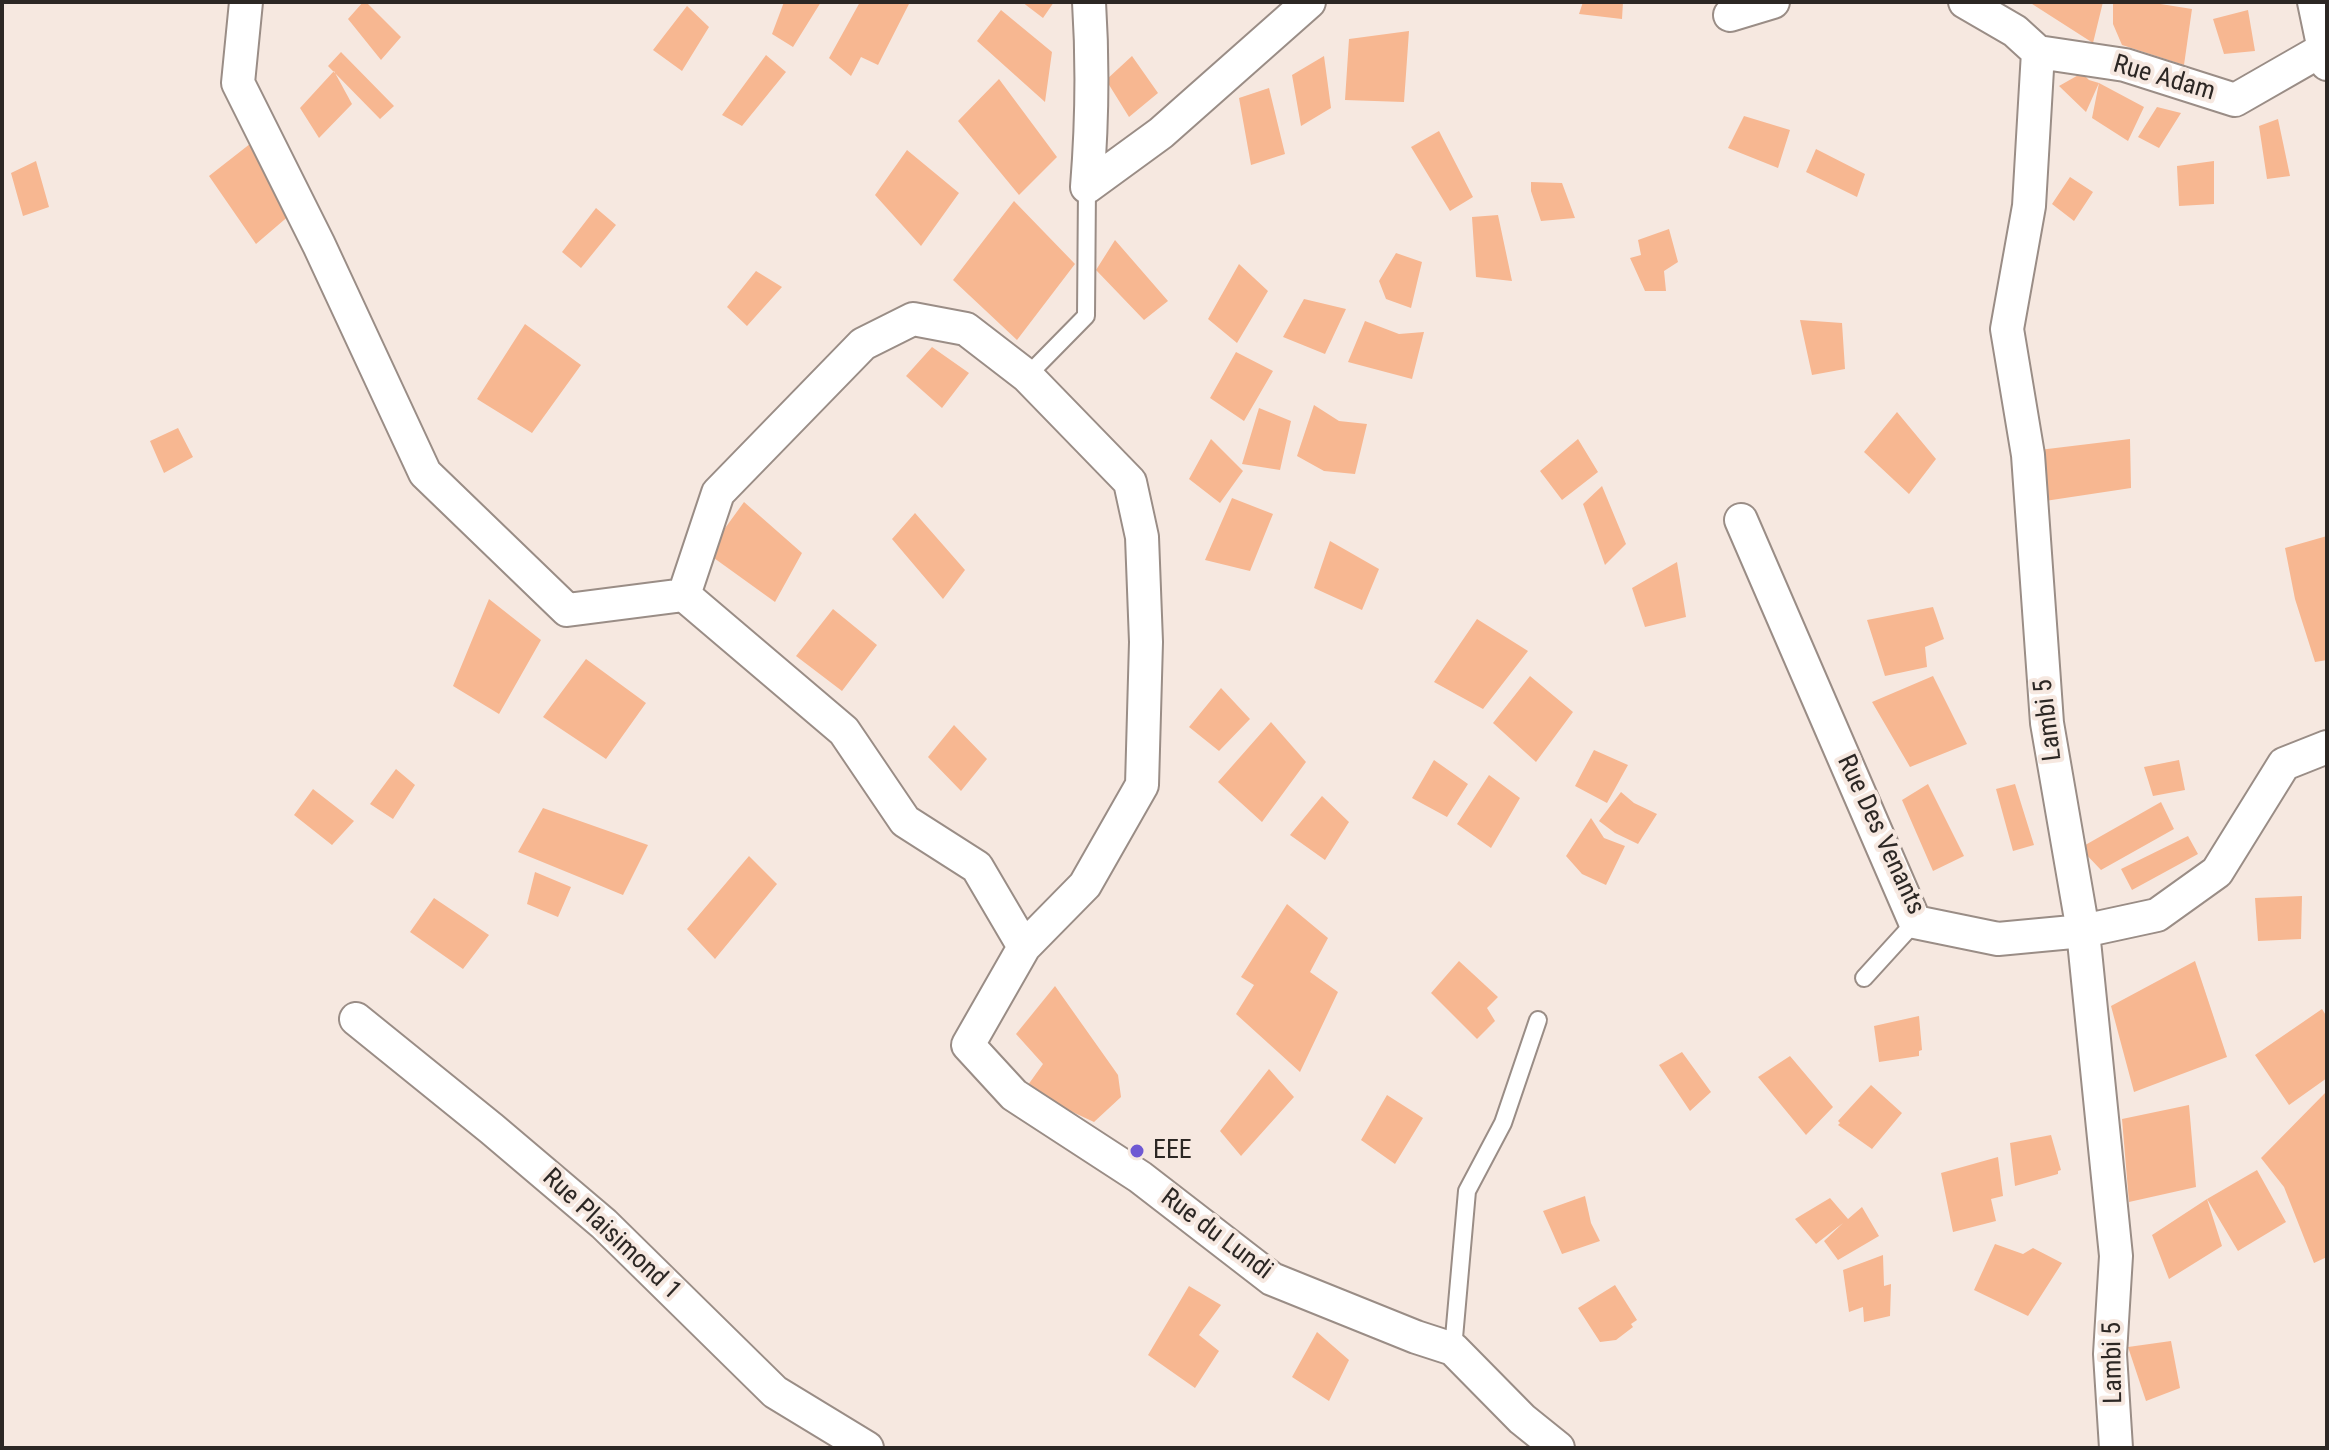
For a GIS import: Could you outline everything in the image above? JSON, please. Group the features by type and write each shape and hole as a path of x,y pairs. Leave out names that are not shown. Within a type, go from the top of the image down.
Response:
{"street":[{"path":"246,2 238,83 319,245 425,473 567,610 684,595 844,731 905,821 977,867 1024,947 1085,885 1142,785 1146,642 1142,537 1130,482 1027,376 966,329 913,319 863,344 718,493 684,595"},
{"path":"1087,187 1092,124 1089,2"},
{"path":"1087,187 1161,133 1309,2"},
{"path":"1730,15 1773,2"},
{"path":"2314,2 2325,57"},
{"path":"1977,10 2015,31 2038,52"},
{"name":"Rue Adam","path":"2038,52 2125,65 2235,100 2325,57"},
{"name":"Lambi 5","path":"2038,52 2029,206 2007,329 2028,455 2047,723 2083,931 2116,1256 2110,1354 2116,1448"},
{"name":"Rue Des Venants","path":"1741,520 1915,922 1998,939 2083,931 2157,915 2217,872 2284,764 2327,747"},
{"name":"Rue du Lundi","path":"1024,947 968,1045 1014,1095 1140,1177 1272,1279 1453,1349 1522,1419 1558,1448"},
{"name":"Rue Plaisimond 1","path":"356,1019 604,1224 775,1392 867,1448"}],"lane":[{"path":"1027,376 1086,316 1087,187"},
{"path":"1864,978 1915,922"},
{"path":"1453,1349 1467,1191 1503,1123 1538,1020"}],"building":[{"path":"363,2 401,37 381,60 348,19"},
{"path":"784,2 821,2 793,47 772,34"},
{"path":"860,2 910,2 878,65 861,57 851,76 829,58"},
{"path":"1022,2 1054,2 1043,18"},
{"path":"1583,2 1623,2 1622,19 1579,14"},
{"path":"2029,2 2103,2 2093,43"},
{"path":"2113,2 2148,2 2192,9 2184,65 2122,45 2113,24"},
{"path":"687,6 709,27 682,71 653,50"},
{"path":"1001,10 1052,52 1045,102 977,41"},
{"path":"2248,10 2255,51 2224,54 2213,19"},
{"path":"1409,31 1404,102 1345,100 1349,39"},
{"path":"341,52 394,106 380,119 328,66"},
{"path":"766,55 786,72 742,126 722,115"},
{"path":"1132,56 1158,93 1129,117 1106,80"},
{"path":"1324,56 1331,108 1301,126 1292,75"},
{"path":"334,71 352,104 319,138 300,108"},
{"path":"2082,73 2089,80 2099,83 2086,112 2059,86"},
{"path":"999,79 1057,157 1019,195 958,121"},
{"path":"2099,83 2144,107 2128,141 2092,118"},
{"path":"1269,88 1285,154 1251,165 1239,98"},
{"path":"2157,107 2181,113 2159,148 2138,137"},
{"path":"1744,116 1790,130 1778,168 1728,148"},
{"path":"2278,119 2290,176 2267,179 2259,126"},
{"path":"1439,131 1473,197 1450,211 1411,147"},
{"path":"255,140 298,208 256,244 209,176"},
{"path":"1816,149 1865,174 1857,197 1806,172"},
{"path":"907,150 959,193 921,246 875,195"},
{"path":"36,161 49,207 23,216 11,173"},
{"path":"2214,161 2214,204 2179,206 2177,166"},
{"path":"2070,177 2093,192 2074,221 2052,204"},
{"path":"1531,182 1562,183 1575,218 1541,221"},
{"path":"1014,201 1075,264 1017,340 953,280"},
{"path":"596,208 616,225 581,268 562,252"},
{"path":"1498,215 1512,281 1476,277 1472,217"},
{"path":"1669,229 1678,262 1664,271 1666,291 1645,291 1630,258 1641,255 1638,240"},
{"path":"1115,240 1168,301 1144,320 1096,270"},
{"path":"1396,253 1422,262 1411,308 1386,299 1379,281"},
{"path":"1239,264 1268,291 1237,343 1208,319"},
{"path":"756,271 782,287 747,326 727,307"},
{"path":"1304,299 1346,309 1325,354 1283,337"},
{"path":"1800,320 1842,323 1845,369 1812,375"},
{"path":"1365,321 1399,334 1424,332 1412,379 1348,362"},
{"path":"525,324 581,365 532,433 477,399"},
{"path":"932,347 969,373 942,408 906,376"},
{"path":"1236,352 1273,371 1244,421 1210,398"},
{"path":"1314,405 1339,421 1367,424 1355,474 1324,471 1297,456"},
{"path":"1259,408 1291,421 1280,470 1242,464"},
{"path":"1897,412 1936,459 1909,494 1864,452"},
{"path":"178,428 193,457 164,473 150,441"},
{"path":"1211,439 1243,471 1220,503 1189,479"},
{"path":"1578,439 1598,472 1562,500 1540,471"},
{"path":"2130,439 2131,488 2045,501 2039,450"},
{"path":"1602,486 1626,544 1605,565 1583,504"},
{"path":"1232,498 1273,514 1250,571 1205,560"},
{"path":"744,502 802,553 775,602 707,553"},
{"path":"915,513 965,570 943,599 892,539"},
{"path":"2327,536 2327,660 2315,662 2295,599 2285,548"},
{"path":"1330,541 1379,569 1362,610 1314,588"},
{"path":"1677,562 1686,617 1645,627 1632,588"},
{"path":"489,599 541,640 499,714 453,686"},
{"path":"1933,607 1944,639 1925,647 1927,667 1885,676 1867,620"},
{"path":"833,609 877,645 842,691 796,656"},
{"path":"1477,619 1528,651 1483,709 1434,682"},
{"path":"586,659 646,703 606,759 543,717"},
{"path":"1530,676 1573,712 1536,762 1493,723"},
{"path":"1933,676 1967,744 1910,767 1872,702"},
{"path":"1221,688 1250,719 1219,751 1189,727"},
{"path":"1271,722 1306,762 1262,822 1218,782"},
{"path":"954,725 987,759 961,791 928,757"},
{"path":"1594,750 1628,765 1607,803 1575,786"},
{"path":"1434,760 1468,784 1447,817 1412,798"},
{"path":"2179,760 2185,790 2153,796 2144,767"},
{"path":"396,769 415,785 393,819 370,804"},
{"path":"1489,775 1520,798 1491,848 1457,824"},
{"path":"1928,784 1964,856 1933,871 1902,800"},
{"path":"2015,784 2034,845 2013,851 1996,789"},
{"path":"313,789 354,821 332,845 294,815"},
{"path":"1621,792 1634,803 1657,814 1638,844 1599,821"},
{"path":"1322,796 1349,822 1325,860 1290,835"},
{"path":"2161,802 2174,829 2101,870 2080,848"},
{"path":"543,808 648,845 623,895 518,852"},
{"path":"1591,818 1604,838 1625,846 1606,885 1582,874 1566,856"},
{"path":"2188,836 2198,854 2132,890 2121,869"},
{"path":"749,856 777,884 715,959 687,929"},
{"path":"535,872 571,887 558,917 527,904"},
{"path":"2302,896 2301,939 2258,941 2255,898"},
{"path":"434,898 489,935 463,969 410,932"},
{"path":"1287,904 1328,938 1310,972 1338,992 1300,1072 1236,1014 1254,985 1241,977"},
{"path":"1459,961 1498,997 1487,1008 1495,1021 1477,1039 1431,993"},
{"path":"2195,961 2227,1057 2134,1092 2111,1006"},
{"path":"1055,986 1118,1075 1121,1097 1094,1122 1066,1109 1051,1119 1028,1085 1043,1064 1016,1034"},
{"path":"2322,1009 2327,1017 2327,1078 2289,1105 2255,1055"},
{"path":"1919,1016 1922,1050 1919,1056 1879,1062 1874,1026"},
{"path":"1682,1052 1711,1092 1690,1111 1659,1065"},
{"path":"1790,1056 1833,1107 1806,1135 1758,1077"},
{"path":"1269,1069 1294,1097 1241,1156 1220,1131"},
{"path":"1871,1085 1902,1113 1872,1149 1838,1125 1838,1121"},
{"path":"2327,1091 2327,1257 2314,1263 2284,1187 2261,1158"},
{"path":"1387,1095 1423,1118 1395,1164 1361,1140"},
{"path":"2189,1105 2196,1187 2129,1202 2122,1119"},
{"path":"2051,1135 2061,1170 2058,1174 2015,1186 2010,1143"},
{"path":"1998,1157 2003,1196 1991,1199 1996,1221 1953,1232 1941,1173"},
{"path":"2257,1170 2286,1222 2238,1251 2207,1199"},
{"path":"1585,1196 1591,1223 1600,1241 1562,1254 1543,1211"},
{"path":"1830,1198 1848,1219 1862,1207 1879,1236 1838,1260 1824,1241 1843,1223 1816,1244 1795,1219"},
{"path":"2207,1199 2222,1246 2169,1279 2152,1235"},
{"path":"1995,1244 2023,1254 2033,1248 2062,1263 2028,1316 1974,1290"},
{"path":"1883,1255 1884,1286 1891,1284 1890,1316 1864,1322 1863,1307 1849,1312 1843,1270"},
{"path":"1615,1285 1637,1320 1616,1340 1600,1342 1578,1308"},
{"path":"1189,1286 1221,1305 1199,1335 1219,1351 1195,1388 1148,1355"},
{"path":"1317,1332 1349,1360 1329,1401 1292,1377"},
{"path":"2171,1341 2180,1388 2146,1401 2128,1347"}],"place":[{"name":"EEE","path":"1137,1151"}]}
